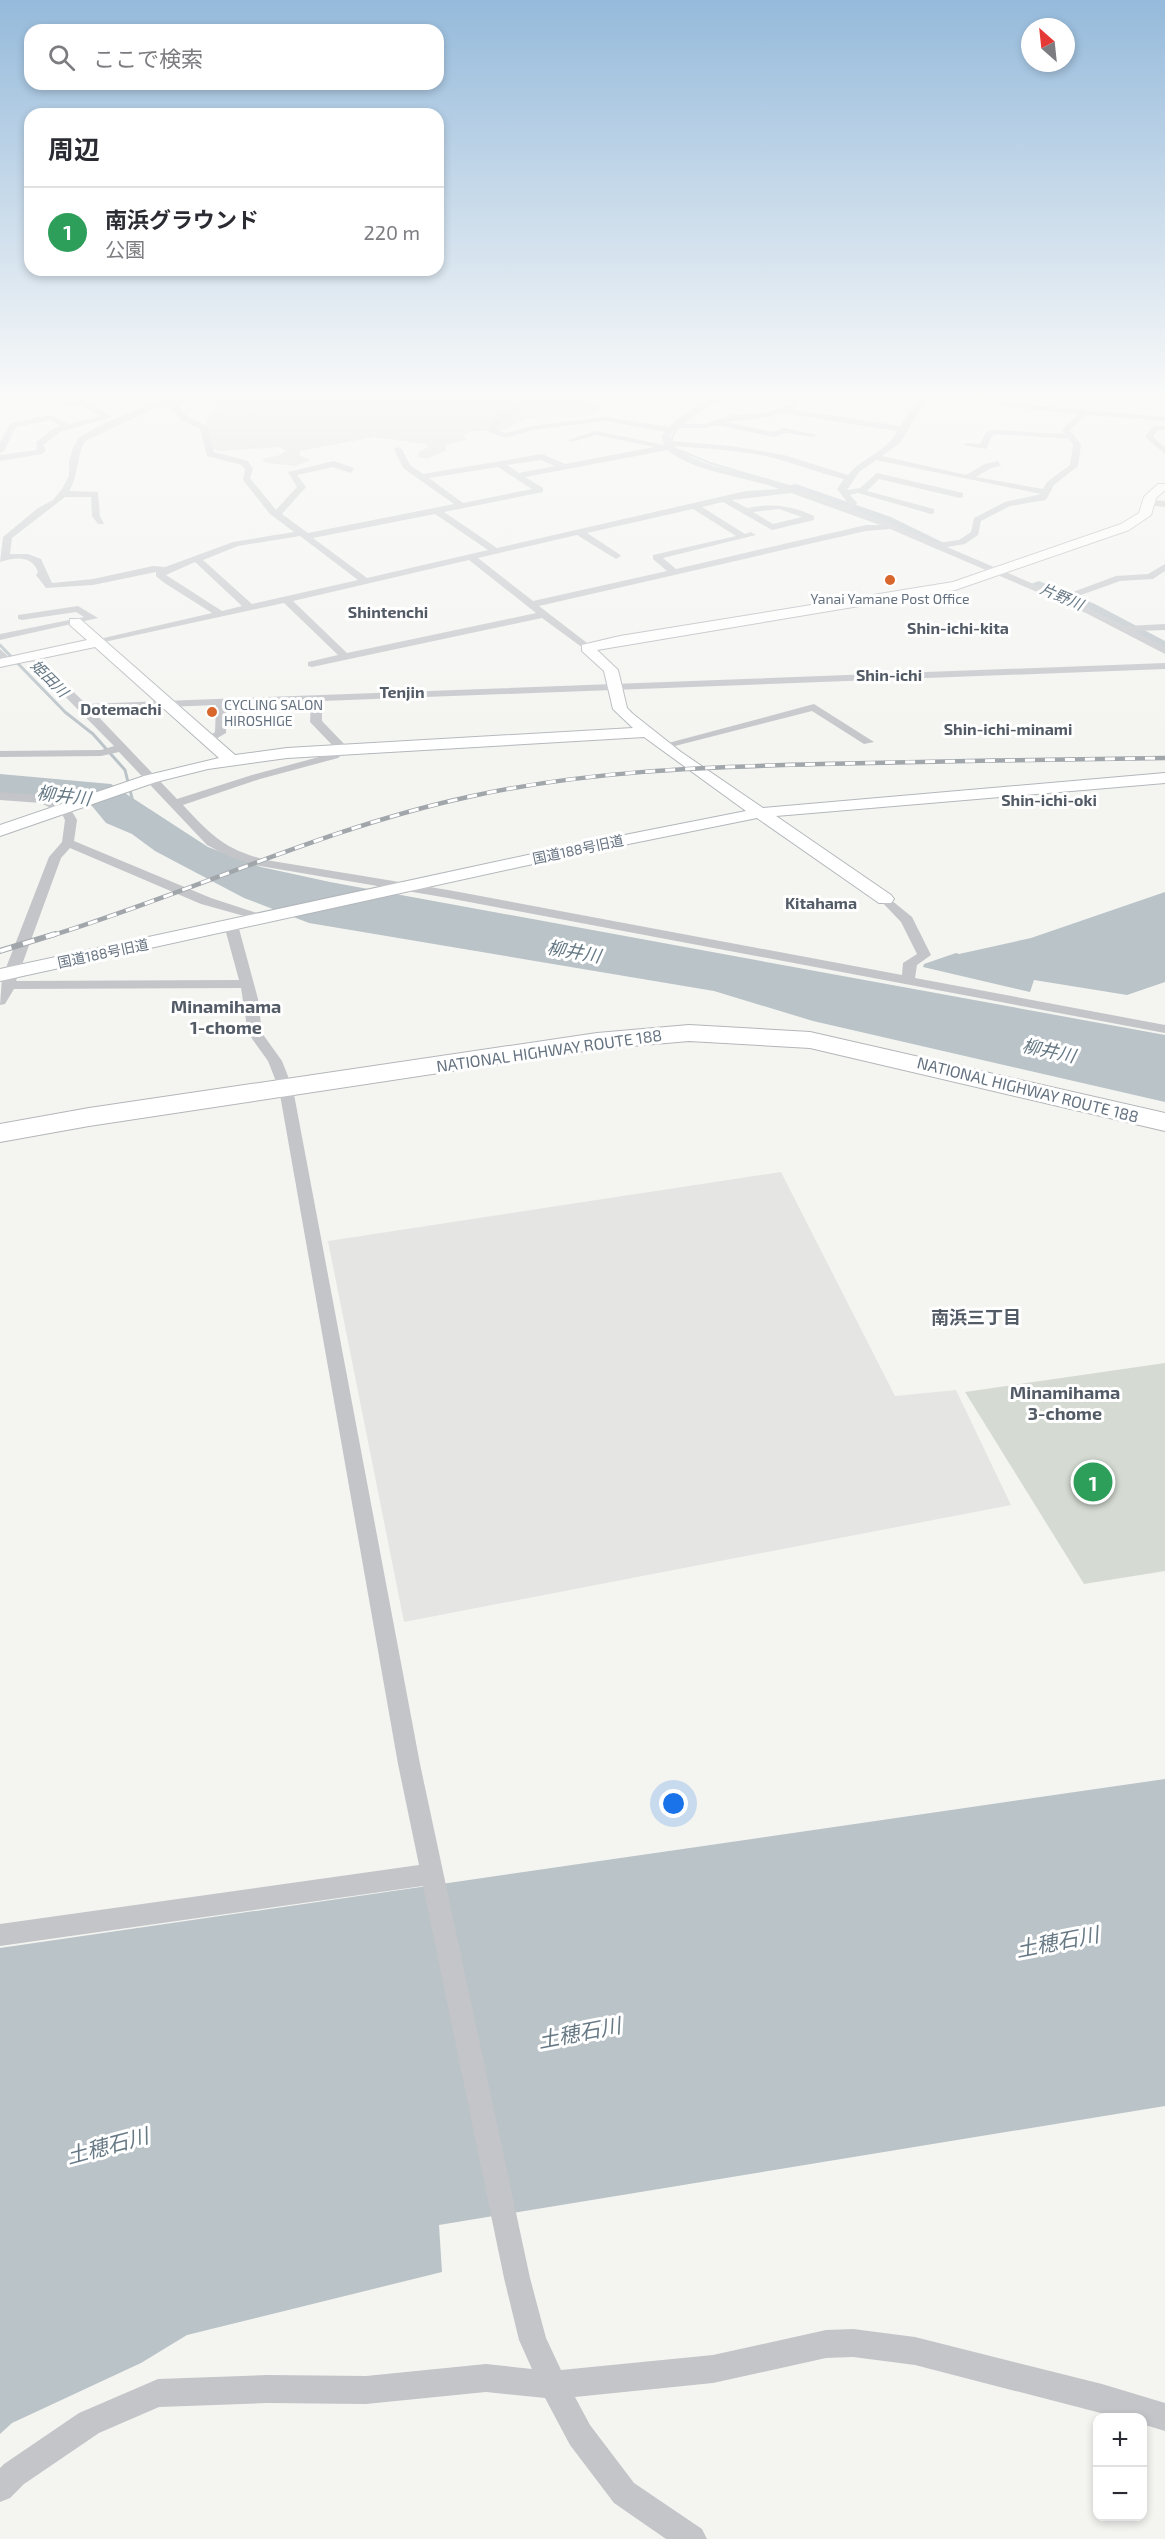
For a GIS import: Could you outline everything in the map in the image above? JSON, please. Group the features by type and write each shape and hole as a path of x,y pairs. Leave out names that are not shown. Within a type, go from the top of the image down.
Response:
{"highway":[{"name":"NATIONAL HIGHWAY ROUTE 188","path":"0,1133 89,1117 633,1036 722,1033 810,1040 1165,1122"}],"street":[{"path":"38,512 32,520 8,537 3,558 29,556 40,564 42,578 49,586 93,582 153,569 164,570 247,541 305,535 429,512"},
{"path":"96,512 100,522"},
{"path":"274,512 367,582"},
{"path":"439,512 496,552"},
{"path":"11,659 288,601 667,512"},
{"path":"674,572 656,557 748,536 706,512"},
{"path":"748,512 772,527 811,518 799,512"},
{"path":"864,512 1062,599 1124,628 1165,651"},
{"path":"940,545 966,540 975,533 977,520 992,512"},
{"path":"587,648 620,640 945,588 998,572 1125,527 1146,512"},
{"path":"530,605 876,526 906,531"},
{"path":"580,533 616,556"},
{"path":"472,558 542,615 608,664 616,686 620,709 663,746 885,899 907,920 924,955 910,963 908,980"},
{"path":"197,559 251,609"},
{"path":"1062,599 1119,578 1150,577 1165,567"},
{"path":"164,570 160,575 166,580 222,615"},
{"path":"288,601 345,657"},
{"path":"0,637 93,618 78,609 22,617"},
{"path":"312,664 542,615"},
{"path":"75,622 231,760"},
{"path":"1124,628 1165,627"},
{"path":"11,659 83,707 211,842 265,865 395,889 448,894 1165,1029"},
{"path":"83,707 1165,666"},
{"path":"317,698 316,722 343,749"},
{"path":"209,740 220,733 222,701"},
{"path":"663,746 814,708 868,742"},
{"path":"0,831 150,779 231,760 343,749 647,732"},
{"path":"0,754 101,753 120,748"},
{"path":"175,804 256,777 325,759 343,749"},
{"name":"国道188号旧道","path":"7,977 395,889 758,813 1165,778"},
{"path":"0,796 68,806"},
{"path":"0,1001 7,977 24,944 55,857 68,843 71,820 68,806"},
{"path":"68,843 206,901 271,917"},
{"path":"231,925 247,984 255,1033 275,1060 286,1089 431,1878 533,2340 553,2385 580,2435 624,2493 692,2539"},
{"path":"7,977 247,984"},
{"path":"0,1935 431,1878"},
{"path":"0,2488 14,2474 89,2423 158,2393 244,2389 366,2390 486,2378 553,2385 713,2368 826,2344 853,2343 915,2351 1102,2398 1165,2417"}],"shaded area":[{"path":"781,1172 895,1396 956,1390 1011,1505 404,1622 328,1241"},
{"path":"1165,1363 1165,1571 1084,1584 965,1392"}],"water":[{"name":"柳井川","path":"0,774 111,784 208,847 261,867 330,882 1165,1035 1165,1102 813,1021 714,991 309,923 244,898 155,851 132,834 106,823 92,806 0,795"},
{"path":"1165,892 1165,982 1127,995 1034,980 1030,992 923,967 924,964 956,953 1031,938"},
{"name":"土穂石川","path":"1165,1779 1165,2106 439,2225 442,2272 187,2335 141,2363 12,2423 0,2434 0,1948"}],"waterway":[{"name":"片野川","path":"865,512 940,545"},
{"name":"片野川","path":"1039,586 1089,607 1165,648"},
{"name":"姫田川","path":"0,645 65,712 93,734 125,770 133,802"}],"railway":[{"path":"50,936 362,826 414,810 512,788 600,776 732,767 1165,758"},
{"path":"0,951 55,934"}],"place":[{"name":"Yanai Yamane Post Office","path":"890,580"},
{"name":"CYCLING SALON HIROSHIGE","path":"212,712"},
{"name":"南浜グラウンド","path":"1093,1482"}],"district":[{"name":"Shintenchi","path":"388,611"},
{"name":"Shin-ichi-kita","path":"958,627"},
{"name":"Shin-ichi","path":"889,674"},
{"name":"Tenjin","path":"402,691"},
{"name":"Dotemachi","path":"121,708"},
{"name":"Shin-ichi-minami","path":"1008,728"},
{"name":"Shin-ichi-oki","path":"1049,799"},
{"name":"Kitahama","path":"821,902"},
{"name":"Minamihama 1-chome","path":"226,1016"},
{"name":"南浜三丁目","path":"976,1317"},
{"name":"Minamihama 3-chome","path":"1065,1402"}]}
